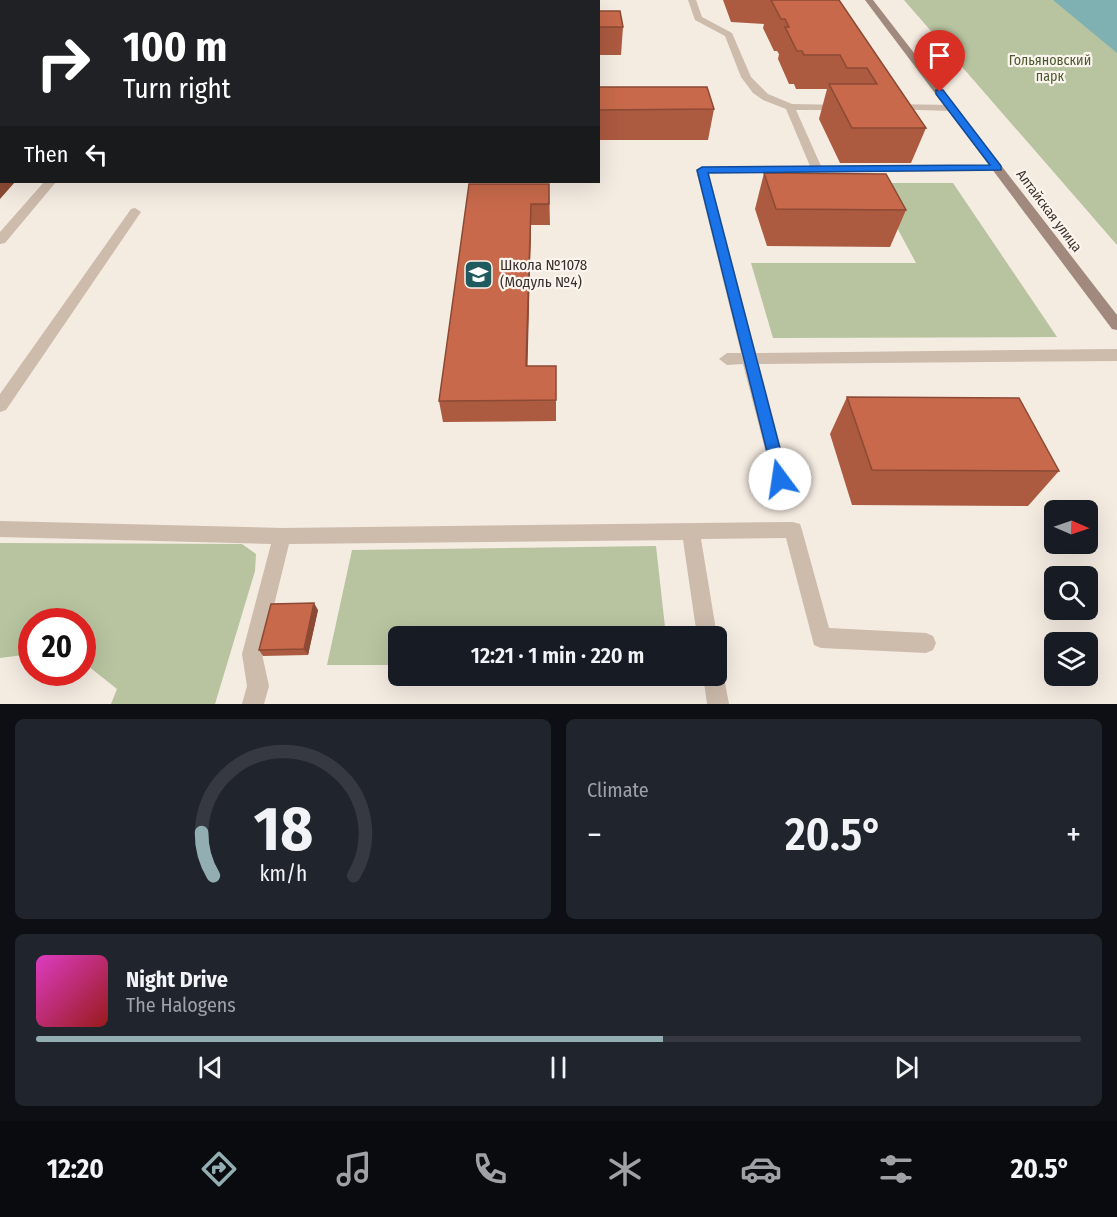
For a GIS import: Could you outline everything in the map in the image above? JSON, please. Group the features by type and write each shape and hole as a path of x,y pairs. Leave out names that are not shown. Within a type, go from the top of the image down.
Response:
{"street":[{"name":"Алтайская улица","path":"869,0 1117,325"}],"lane":[{"path":"692,0 698,18 729,35 740,66 753,87 765,97 790,107 858,107"},
{"path":"790,107 817,169"},
{"path":"877,107 951,108"},
{"path":"780,479 702,170 998,168"},
{"path":"0,240 49,183"},
{"path":"0,406 135,212"},
{"path":"727,359 1117,356"},
{"path":"0,529 282,536 794,530 821,639 926,644"},
{"path":"691,532 705,626"},
{"path":"253,704 258,686 252,654 282,536"},
{"path":"716,686 718,704"}],"green space":[{"name":"Гольяновcкий парк","path":"904,0 1117,0 1117,245"},
{"path":"873,183 953,183 1057,337 773,338 751,263 916,263"},
{"path":"0,543 242,544 256,554 255,571 215,704 111,704 117,689 96,672 96,608 18,608 18,656 0,658"},
{"path":"656,546 665,626 388,626 388,665 327,665 352,550"}],"water":[{"path":"1053,0 1117,0 1117,53"}],"building":[{"path":"771,0 839,0 926,128 852,128 829,84 877,84 867,68 847,68 840,55 804,55 802,51 797,51 785,27 789,27 785,19 781,19"},
{"path":"600,11 620,11 623,27 600,27"},
{"path":"600,87 707,87 714,109 600,110"},
{"path":"764,173 886,174 906,210 776,209"},
{"path":"469,184 549,184 549,204 531,204 526,366 556,366 556,400 439,401"},
{"path":"847,397 1019,398 1059,471 872,470"},
{"path":"314,603 304,649 259,650 271,604"}],"place":[{"name":"Школа №1078 (Модуль №4)","path":"479,274"}],"route":[{"path":"780,479 702,170 998,168 940,92"}]}
